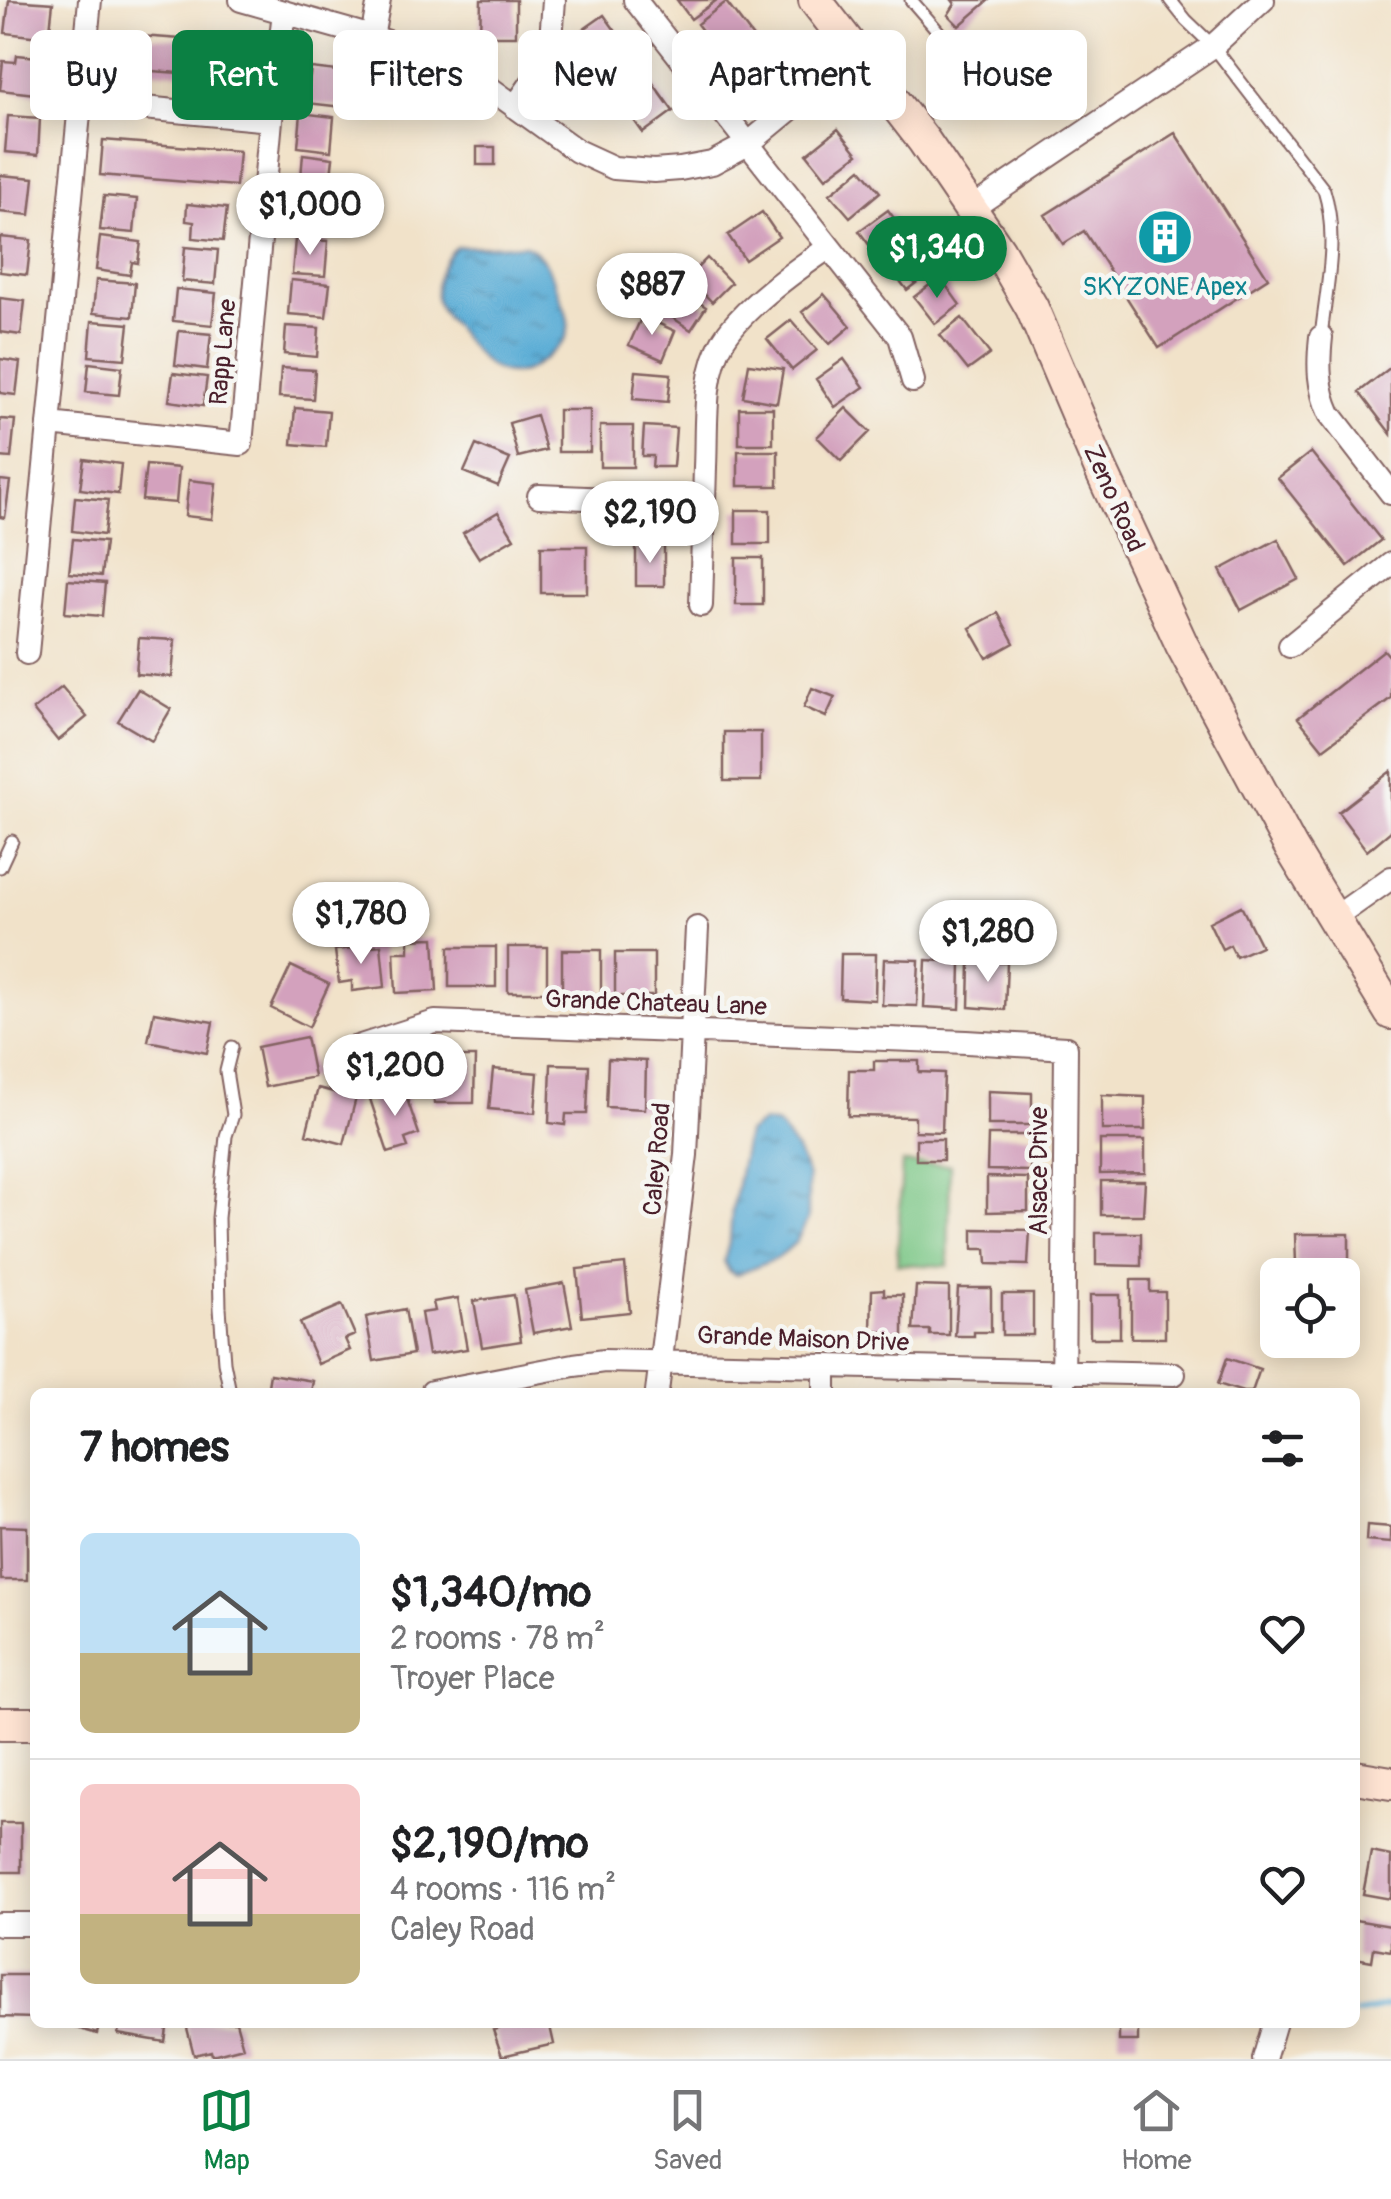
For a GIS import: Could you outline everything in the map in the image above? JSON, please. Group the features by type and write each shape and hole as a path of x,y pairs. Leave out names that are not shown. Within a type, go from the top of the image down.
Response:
{"street":[{"path":"87,30 90,0"},
{"path":"242,0 347,30"},
{"path":"374,30 380,0"},
{"path":"515,107 550,53 554,0"},
{"path":"635,0 900,337 912,382"},
{"name":"Zeno Road","path":"815,0 838,30"},
{"path":"969,210 1213,46 1263,0"},
{"name":"Rapp Lane","path":"282,30 284,12"},
{"path":"498,96 577,151 614,168 654,171 712,163 748,144 777,120"},
{"name":"Zeno Road","path":"906,118 999,251 1032,308 1182,645 1267,806 1391,1013"},
{"path":"27,653 78,120"},
{"name":"Rapp Lane","path":"49,424 241,444 271,120"},
{"path":"701,605 709,389 716,356 724,339 750,309 828,248"},
{"path":"1322,337 1318,371 1323,400 1391,493"},
{"path":"539,496 704,503"},
{"path":"1290,646 1391,564"},
{"path":"1333,919 1391,878"},
{"name":"Caley Road","path":"657,1388 686,1155 697,928"},
{"name":"Grande Chateau Lane","path":"348,1050 434,1022 967,1042"},
{"name":"Alsace Drive","path":"967,1042 1066,1048 1063,1382"},
{"name":"Grande Maison Drive","path":"453,1388 604,1362 825,1366 1063,1382 1174,1374"},
{"path":"825,1366 825,1388"},
{"path":"0,1724 30,1724"},
{"path":"1360,1779 1391,1783"},
{"path":"0,1924 30,1924"},
{"path":"1264,2059 1274,2028"}],"lane":[{"path":"911,0 937,30"},
{"path":"1170,0 1213,46 1324,190 1330,217 1331,258 1322,337"},
{"path":"0,867 12,841"},
{"path":"229,1388 220,1308 218,1218 226,1136 232,1115 226,1071 232,1047"}],"green space":[{"path":"902,1163 950,1165 948,1266 897,1264"}],"water":[{"path":"525,245 549,269 565,308 568,328 565,340 544,359 527,370 501,372 476,354 441,310 437,282 456,247"},
{"path":"763,1122 778,1125 797,1151 808,1177 808,1219 796,1242 778,1258 736,1275 724,1261 732,1210 747,1133"}],"building":[{"path":"9,0 53,3 50,30 30,30 30,36 5,33"},
{"path":"481,0 516,0 516,36 480,30"},
{"path":"677,0 717,0 691,19"},
{"path":"952,0 989,0 959,26 948,15 955,4"},
{"path":"726,2 747,30 702,30 697,24"},
{"path":"604,15 615,30 583,30"},
{"path":"152,37 172,38 172,72 152,71"},
{"path":"17,55 30,56 30,93 0,90 3,61 16,62"},
{"path":"313,68 333,71 333,106 313,104"},
{"path":"652,82 672,112 643,133 634,120 652,120"},
{"path":"313,114 333,117 331,151 298,147 300,120 313,120"},
{"path":"8,116 40,120 38,155 5,152"},
{"path":"838,129 858,154 826,178 807,154"},
{"name":"SKYZONE Apex","path":"1175,133 1268,278 1159,348 1084,231 1063,244 1045,215"},
{"path":"103,140 239,151 236,186 100,175"},
{"path":"477,147 495,147 495,165 477,165"},
{"path":"303,154 333,158 329,192 300,189"},
{"path":"861,169 880,192 850,217 830,194"},
{"path":"0,175 34,178 30,215 0,212"},
{"path":"104,196 137,199 134,233 100,230"},
{"path":"292,197 325,200 322,234 289,231"},
{"path":"187,204 227,208 223,241 193,238 194,222 186,221"},
{"path":"888,210 904,232 875,253 859,231"},
{"path":"762,212 779,237 745,260 728,235"},
{"path":"0,237 31,240 27,275 0,272"},
{"path":"100,237 141,242 138,263 132,262 130,275 96,270"},
{"path":"295,239 328,241 325,276 292,274"},
{"path":"912,242 933,270 907,290 886,263"},
{"path":"185,247 218,250 215,284 182,281"},
{"path":"707,258 731,283 712,302 688,277"},
{"path":"940,277 960,305 935,324 914,297"},
{"path":"96,280 135,283 132,317 93,313"},
{"path":"291,280 330,284 326,317 288,314"},
{"path":"676,287 706,307 691,330 661,310"},
{"path":"176,289 216,293 212,325 173,321"},
{"path":"824,294 851,326 830,344 802,312"},
{"path":"0,298 25,301 21,335 0,332"},
{"path":"642,316 675,331 663,360 629,345"},
{"path":"962,318 990,354 968,370 940,335"},
{"path":"791,320 817,350 792,370 767,339"},
{"path":"92,321 129,324 125,359 89,356"},
{"path":"286,326 319,328 317,357 284,354"},
{"path":"179,331 211,334 207,369 175,365"},
{"path":"0,359 20,362 16,395 0,393"},
{"path":"844,359 864,387 835,407 816,379"},
{"path":"89,363 122,367 119,395 86,392"},
{"path":"749,364 783,369 777,403 743,397"},
{"path":"1391,367 1391,434 1359,392"},
{"path":"281,368 315,370 313,399 279,397"},
{"path":"636,371 671,374 668,402 633,399"},
{"path":"173,373 207,377 203,406 169,401"},
{"path":"295,408 329,411 326,447 292,444"},
{"path":"739,408 773,408 773,444 739,444"},
{"path":"846,408 870,432 841,461 817,437"},
{"path":"558,410 590,410 590,452 558,452"},
{"path":"536,415 546,450 518,457 509,423"},
{"path":"0,419 15,420 11,458 0,457"},
{"path":"600,426 633,426 633,467 600,467"},
{"path":"644,426 676,428 673,467 652,467 653,456 642,456"},
{"path":"476,445 510,459 498,486 464,472"},
{"path":"738,451 778,451 778,486 738,486"},
{"path":"1311,452 1381,540 1348,566 1278,478"},
{"path":"84,459 121,464 118,494 80,489"},
{"path":"146,465 179,468 176,503 142,500"},
{"path":"0,480 10,481 5,518 0,517"},
{"path":"189,480 216,483 212,519 185,516"},
{"path":"75,497 108,500 104,535 72,531"},
{"path":"736,510 770,510 770,544 736,544"},
{"path":"498,512 514,538 479,558 463,533"},
{"path":"73,539 105,542 101,576 69,573"},
{"path":"1278,539 1299,579 1241,610 1220,570"},
{"path":"541,546 587,546 587,593 541,593"},
{"path":"636,546 664,546 664,586 636,586"},
{"path":"736,558 763,558 763,605 736,605"},
{"path":"68,580 105,583 102,616 65,613"},
{"path":"998,613 1014,643 987,658 970,628"},
{"path":"139,638 175,640 172,677 136,674"},
{"path":"1384,650 1391,658 1391,698 1323,749 1298,718"},
{"path":"62,687 87,717 58,741 33,710"},
{"path":"812,688 835,697 826,717 804,707"},
{"path":"138,689 171,709 152,741 118,721"},
{"path":"724,732 761,732 761,781 724,781"},
{"path":"1391,771 1391,831 1367,851 1338,812"},
{"path":"1241,906 1261,946 1236,957 1230,945 1222,949 1209,922"},
{"path":"434,938 437,991 396,993 394,952 409,952 409,939"},
{"path":"381,945 385,987 352,991 352,981 339,983 335,950"},
{"path":"449,947 496,947 496,987 449,987"},
{"path":"508,947 547,947 547,992 508,992"},
{"path":"562,950 601,950 601,994 562,994"},
{"path":"615,953 654,953 654,996 615,996"},
{"path":"841,954 876,954 875,1000 840,998"},
{"path":"884,959 919,960 917,1006 882,1005"},
{"path":"926,960 961,962 960,1009 924,1007"},
{"path":"970,962 1007,963 1005,1010 969,1007"},
{"path":"291,966 329,984 309,1027 271,1008"},
{"path":"154,1012 213,1022 207,1053 148,1041"},
{"path":"306,1037 314,1077 265,1087 257,1047"},
{"path":"434,1057 475,1057 474,1103 434,1103"},
{"path":"608,1059 646,1061 645,1109 606,1107"},
{"path":"874,1061 919,1061 919,1072 944,1073 942,1132 915,1131 915,1117 848,1116 849,1070 874,1070"},
{"path":"551,1064 589,1065 587,1114 566,1114 565,1125 549,1123"},
{"path":"493,1069 538,1073 535,1113 489,1109"},
{"path":"403,1087 419,1134 405,1139 408,1147 388,1153 370,1099"},
{"path":"318,1088 356,1098 344,1144 306,1134"},
{"path":"988,1091 1032,1093 1032,1125 988,1125"},
{"path":"1102,1095 1145,1097 1145,1130 1102,1130"},
{"path":"988,1135 1031,1135 1030,1171 987,1170"},
{"path":"916,1139 943,1139 943,1160 916,1160"},
{"path":"1100,1140 1145,1140 1145,1173 1100,1174"},
{"path":"987,1177 1028,1178 1028,1211 987,1212"},
{"path":"1101,1181 1145,1181 1143,1215 1101,1215"},
{"path":"973,1229 1030,1230 1028,1265 987,1264 986,1249 973,1249"},
{"path":"1096,1233 1141,1233 1141,1266 1096,1265"},
{"path":"1295,1234 1349,1234 1349,1258 1296,1258"},
{"path":"625,1264 630,1312 582,1317 577,1269"},
{"path":"1131,1280 1150,1280 1150,1292 1165,1292 1165,1338 1131,1338"},
{"path":"564,1283 572,1326 533,1333 525,1290"},
{"path":"916,1286 949,1287 949,1335 913,1330"},
{"path":"958,1288 991,1288 991,1332 955,1336"},
{"path":"884,1289 884,1295 903,1295 903,1336 871,1331 872,1290"},
{"path":"1002,1294 1033,1294 1033,1335 1002,1335"},
{"path":"514,1295 521,1341 482,1347 474,1301"},
{"path":"1090,1295 1120,1295 1120,1338 1090,1338"},
{"path":"458,1298 467,1349 428,1355 421,1313 435,1311 433,1302"},
{"path":"342,1305 355,1335 345,1339 350,1350 318,1364 300,1323"},
{"path":"405,1309 413,1354 374,1361 366,1317"},
{"path":"1227,1358 1260,1369 1253,1388 1218,1384"},
{"path":"270,1374 313,1381 312,1388 268,1388"},
{"path":"1367,1525 1391,1527 1391,1543 1366,1541"},
{"path":"0,1526 27,1527 27,1580 1,1580"},
{"path":"0,1823 21,1823 21,1872 0,1872"},
{"path":"1371,1852 1391,1856 1391,1899 1363,1894"},
{"path":"1360,1921 1391,1926 1391,1951 1374,1948 1372,1961 1360,1959"},
{"path":"0,1975 30,1975 30,2018 0,2017"},
{"path":"76,2028 98,2028 97,2034"},
{"path":"119,2028 167,2028 165,2042 118,2034"},
{"path":"187,2028 238,2028 243,2047 194,2055"},
{"path":"550,2028 554,2044 502,2056 493,2030"},
{"path":"1119,2028 1138,2028 1138,2041 1119,2041"}],"waterway":[{"path":"1360,2012 1391,2006"}],"place":[{"name":"SKYZONE Apex","path":"1165,237"}]}
